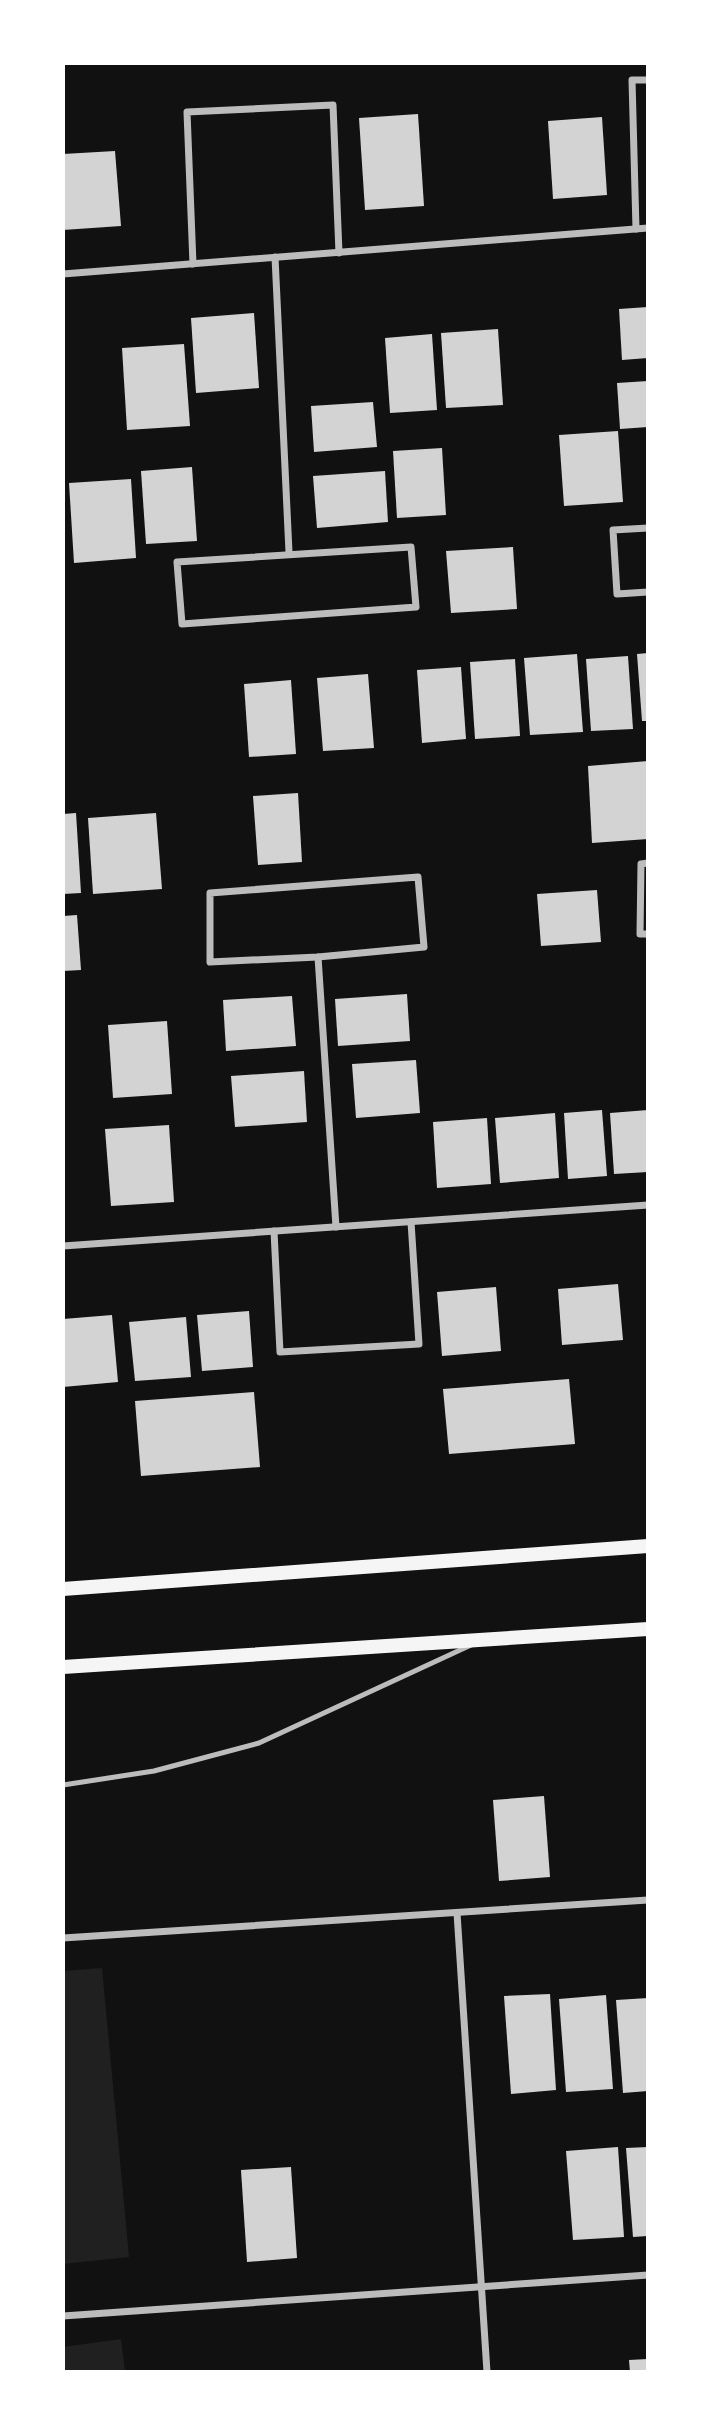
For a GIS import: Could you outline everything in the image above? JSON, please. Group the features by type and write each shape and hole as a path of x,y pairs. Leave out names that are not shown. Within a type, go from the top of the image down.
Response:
{"main road":[{"path":"63,1589 648,1546"},
{"path":"63,1667 648,1629"}],"street":[{"path":"636,229 632,80 648,80"},
{"path":"193,264 187,112 333,106 339,253"},
{"path":"63,274 648,228"},
{"path":"275,257 289,552"},
{"path":"648,528 613,530 617,594 648,592"},
{"path":"411,547 416,607 183,624 177,562 289,552 411,547"},
{"path":"648,863 641,864 640,934 648,934"},
{"path":"418,877 424,947 318,957 210,962 210,893 418,877"},
{"path":"318,957 336,1227"},
{"path":"63,1246 648,1205"},
{"path":"274,1231 280,1352 419,1344 411,1222"},
{"path":"63,1938 648,1900"},
{"path":"457,1913 487,2372"},
{"path":"63,2316 648,2275"}],"lane":[{"path":"63,1785 154,1771 259,1744 483,1640"}],"shaded area":[{"path":"102,1968 129,2257 63,2264 63,1971"},
{"path":"121,2339 125,2372 63,2372 63,2347"}],"building":[{"path":"418,114 424,206 365,210 359,118"},
{"path":"602,117 607,195 553,199 548,121"},
{"path":"115,151 121,226 63,230 63,154"},
{"path":"648,307 648,358 622,360 619,309"},
{"path":"254,313 259,388 196,393 191,318"},
{"path":"498,329 503,405 446,408 441,333"},
{"path":"432,334 437,410 390,413 385,338"},
{"path":"184,344 190,426 127,430 122,348"},
{"path":"648,381 648,427 620,429 617,383"},
{"path":"373,402 377,447 314,452 311,406"},
{"path":"618,431 623,502 564,506 559,435"},
{"path":"442,448 446,515 397,518 393,451"},
{"path":"192,467 197,541 146,544 141,471"},
{"path":"385,471 388,522 317,528 313,476"},
{"path":"131,479 136,558 74,563 69,483"},
{"path":"513,547 517,609 451,613 446,551"},
{"path":"648,653 648,721 642,721 637,654"},
{"path":"577,654 583,732 530,735 524,658"},
{"path":"628,656 633,729 591,731 586,659"},
{"path":"515,659 520,736 475,739 470,662"},
{"path":"461,667 466,739 422,743 417,670"},
{"path":"368,674 374,748 323,751 317,678"},
{"path":"291,680 296,754 249,757 244,684"},
{"path":"648,761 648,839 592,843 588,766"},
{"path":"298,793 302,862 258,865 253,796"},
{"path":"76,813 81,893 63,894 63,814"},
{"path":"156,813 162,889 93,894 88,818"},
{"path":"597,890 601,942 541,946 537,894"},
{"path":"77,915 81,970 63,971 63,916"},
{"path":"407,994 410,1041 338,1046 335,999"},
{"path":"292,996 296,1046 226,1051 223,1000"},
{"path":"167,1021 172,1094 113,1098 108,1025"},
{"path":"416,1060 420,1113 356,1118 352,1064"},
{"path":"304,1071 307,1122 235,1127 231,1076"},
{"path":"602,1110 607,1176 568,1179 564,1113"},
{"path":"648,1110 648,1172 614,1174 610,1113"},
{"path":"555,1113 559,1178 500,1183 495,1118"},
{"path":"487,1118 491,1184 437,1188 433,1122"},
{"path":"169,1125 174,1202 111,1206 105,1129"},
{"path":"618,1284 623,1340 562,1345 558,1289"},
{"path":"496,1287 501,1351 442,1356 437,1292"},
{"path":"249,1311 253,1367 202,1371 197,1315"},
{"path":"112,1315 118,1382 63,1387 63,1319"},
{"path":"186,1317 191,1377 135,1381 129,1322"},
{"path":"569,1379 575,1444 449,1454 443,1389"},
{"path":"254,1392 260,1467 141,1476 135,1401"},
{"path":"544,1796 550,1877 499,1881 493,1800"},
{"path":"550,1994 556,2090 511,2094 504,1996"},
{"path":"606,1995 613,2089 566,2092 559,1999"},
{"path":"648,1998 648,2091 623,2093 616,2000"},
{"path":"618,2147 624,2237 573,2240 566,2151"},
{"path":"648,2147 648,2236 633,2237 626,2148"},
{"path":"291,2167 297,2258 247,2262 241,2170"},
{"path":"648,2359 648,2372 630,2372 629,2360"}]}
